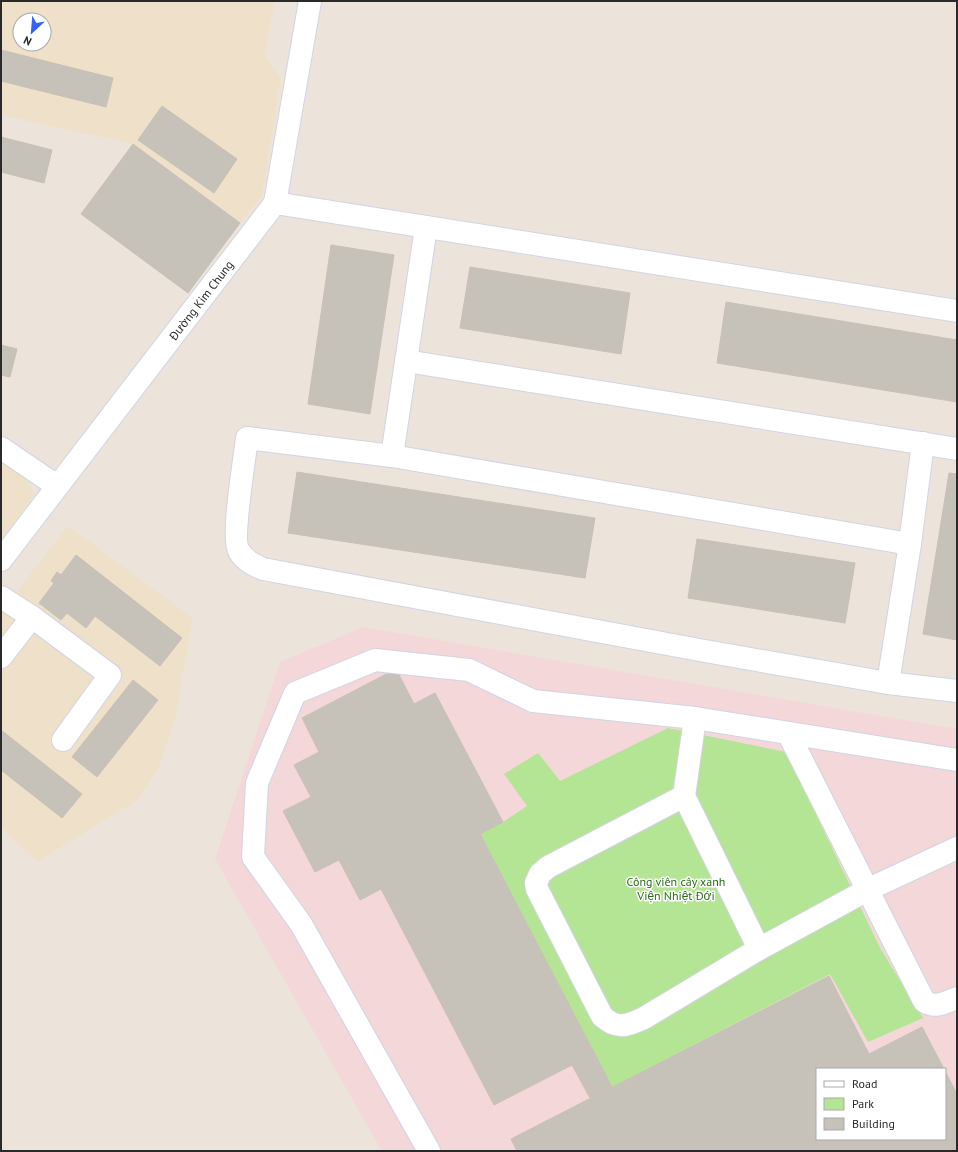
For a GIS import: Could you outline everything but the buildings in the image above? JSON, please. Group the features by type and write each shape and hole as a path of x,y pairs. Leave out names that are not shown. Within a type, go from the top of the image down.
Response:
{"street":[{"name":"Đường Kim Chung","path":"1,560 275,203 310,1"},
{"path":"275,203 957,311"},
{"path":"392,456 426,227"},
{"path":"406,361 957,449"},
{"path":"910,544 392,456 247,438 236,530 238,550 250,563 263,569 888,683 957,691"},
{"path":"888,683 910,544 923,443"},
{"path":"1,448 57,486"},
{"path":"1,597 32,617 110,675 63,740"},
{"path":"1,657 32,617"},
{"path":"429,1151 302,924 253,857 257,784 295,693 375,660 469,670 533,701 695,718 957,760"},
{"path":"695,718 684,796 759,950"},
{"path":"788,733 869,889 924,1001 932,1005 938,1005 957,998"},
{"path":"684,796 548,867 540,874 536,883 537,889 602,1016 615,1025 628,1025 644,1018 759,950 869,889 957,848"}],"shaded area":[{"path":"1,1 275,1 265,55 281,78 262,196 240,223 133,144 1,115"},
{"path":"1,456 21,467 34,496 1,539"},
{"path":"68,526 193,618 176,715 158,769 139,799 37,862 1,827 1,611"},
{"path":"363,627 957,729 957,1151 382,1151 215,859 280,662"}],"green space":[{"name":"Công viên cây xanh Viện Nhiệt Đới","path":"668,728 786,752 880,948 923,1018 868,1042 830,974 612,1087 480,834 503,822 527,806 504,774 538,753 560,781"}]}
